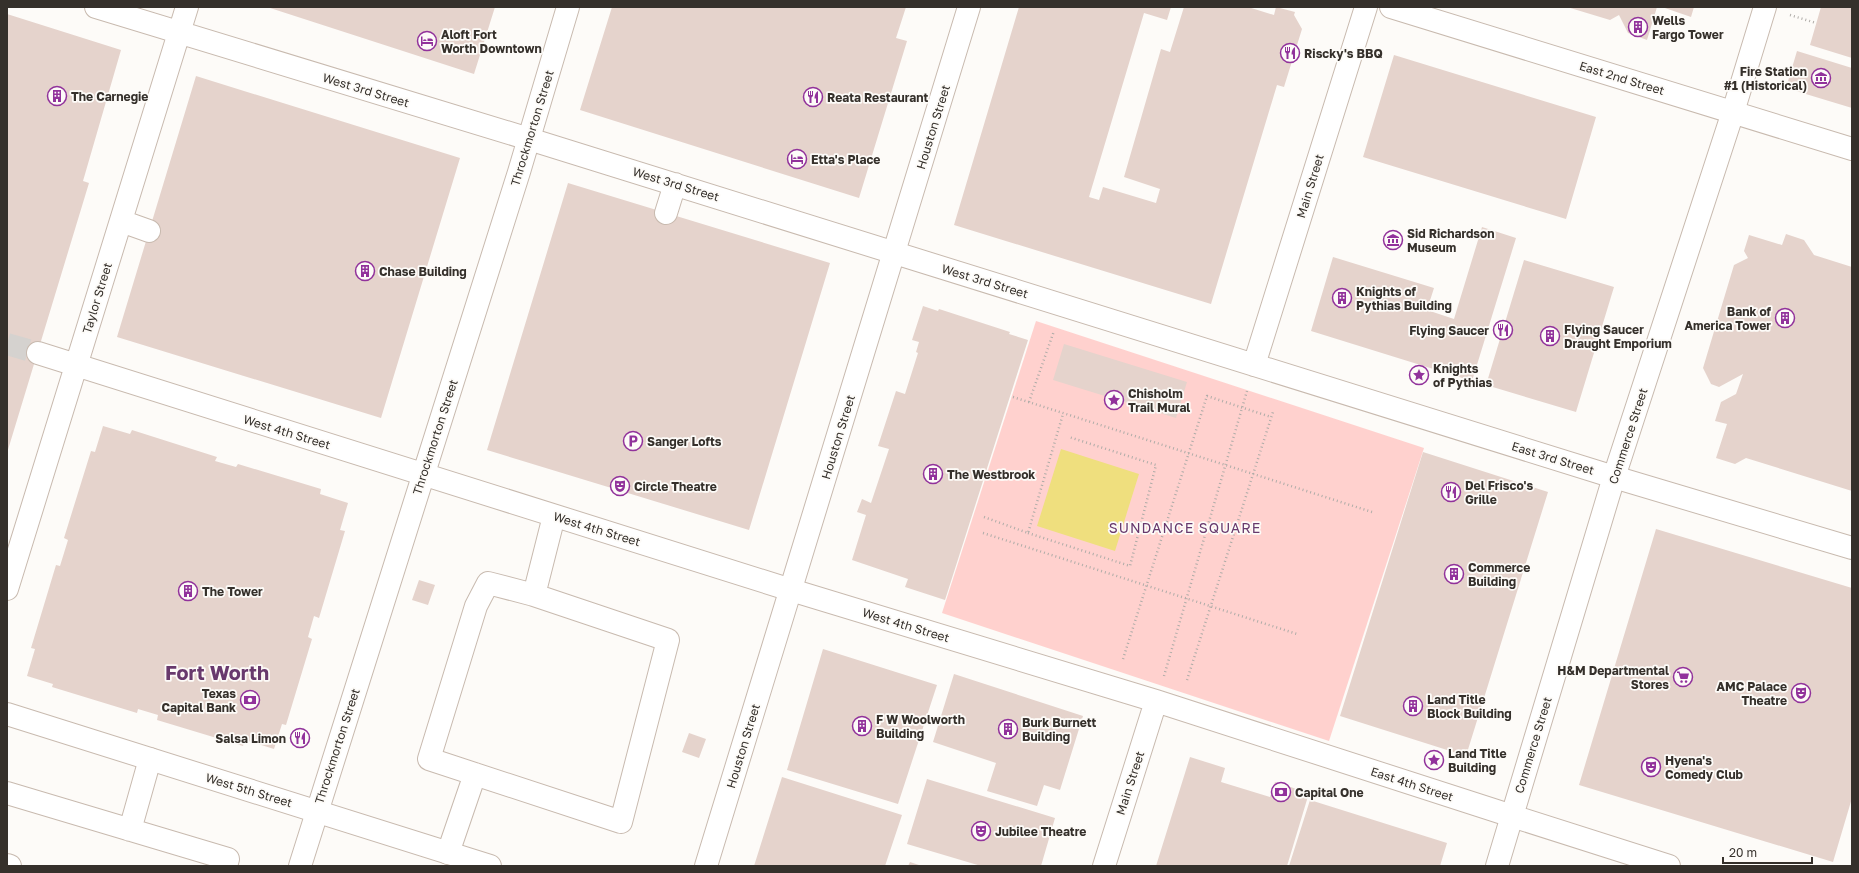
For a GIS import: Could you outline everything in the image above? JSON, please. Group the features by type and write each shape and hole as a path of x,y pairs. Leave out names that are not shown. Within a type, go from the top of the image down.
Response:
{"street":[{"name":"West 3rd Street","path":"96,7 529,138 1254,365"},
{"name":"Taylor Street","path":"7,589 187,7"},
{"name":"Throckmorton Street","path":"300,866 529,138 568,7"},
{"name":"Houston Street","path":"706,866 969,7"},
{"name":"Main Street","path":"1254,365 1366,7"},
{"name":"East 2nd Street","path":"1391,7 1852,149"},
{"name":"Commerce Street","path":"1497,866 1614,477 1733,112 1765,7"},
{"path":"666,213 675,184"},
{"path":"121,221 149,231"},
{"name":"West 4th Street","path":"38,354 791,590 1156,701"},
{"name":"East 3rd Street","path":"1254,365 1614,477 1852,548"},
{"path":"534,595 554,516"},
{"path":"488,583 534,595 668,640 621,822 428,759 476,606 488,583"},
{"name":"Main Street","path":"1104,866 1156,701"},
{"name":"East 4th Street","path":"1156,701 1669,866"},
{"name":"West 5th Street","path":"7,714 490,866"},
{"path":"130,830 150,759"},
{"path":"448,853 474,774"},
{"path":"7,793 228,859 226,866"}],"path":[{"path":"1030,402 1054,329"},
{"path":"1156,701 1254,365"},
{"path":"1123,660 1207,396 1271,417"},
{"path":"1013,398 1030,402 1063,414 1372,512"},
{"path":"1188,680 1273,412"},
{"path":"1028,532 1063,414"},
{"path":"984,516 1130,566 1156,465 1069,437"},
{"path":"983,533 1297,634"}],"shaded area":[{"path":"1036,321 1424,448 1329,741 942,613"},
{"path":"1061,449 1139,474 1115,551 1037,526"}],"building":[{"name":"Aloft Fort Worth Downtown","path":"267,7 495,7 474,74"},
{"path":"612,7 906,7 896,38 907,41 859,198 580,110"},
{"path":"1019,7 1171,7 1167,20 1144,13 1089,197 1099,200 1103,187 1156,203 1160,189 1124,177 1161,49 1170,52 1184,7 1248,7 1274,15 1276,7 1295,12 1294,15 1302,29 1284,87 1277,85 1211,304 954,225"},
{"name":"Wells Fargo Tower","path":"1567,7 1657,7 1647,40 1628,33 1619,15 1610,20"},
{"name":"Wells Fargo Tower","path":"1662,7 1694,7 1691,17"},
{"path":"1821,7 1852,7 1852,58 1810,45"},
{"path":"7,14 121,50 83,181 89,183 7,453"},
{"name":"Fire Station #1 (Historical)","path":"1797,51 1852,68 1852,108 1786,88"},
{"path":"1394,55 1596,117 1566,219 1363,157"},
{"path":"196,76 460,158 381,418 117,337"},
{"path":"568,183 830,263 749,530 487,450"},
{"name":"Knights of Pythias Building","path":"1482,227 1516,238 1472,381 1311,331 1333,257 1434,288 1427,310 1454,319"},
{"name":"Bank of America Tower","path":"1786,234 1804,240 1814,255 1852,267 1852,491 1746,458 1735,464 1716,458 1727,424 1715,421 1721,402 1736,394 1743,374 1719,387 1711,384 1703,368 1734,265 1748,258 1744,251 1749,235 1782,245"},
{"name":"Flying Saucer Draught Emporium","path":"1524,260 1614,287 1576,412 1486,385"},
{"name":"The Westbrook","path":"923,306 938,311 939,309 1010,332 1009,334 1028,340 945,600 905,587 908,579 852,560 866,515 857,512 862,499 871,503 889,449 878,446 896,391 905,394 918,353 916,352 919,342 912,340"},
{"path":"1064,344 1187,382 1176,418 1053,380"},
{"name":"The Tower","path":"103,426 130,434 132,430 217,457 215,461 236,467 238,464 321,489 320,494 348,503 340,530 345,531 319,618 314,616 308,637 312,639 286,725 282,724 274,749 245,740 243,746 157,720 158,715 138,709 137,713 52,687 53,684 27,676 35,649 31,648 56,565 60,566 68,540 64,538 91,451 95,452"},
{"name":"Commerce Building","path":"1423,452 1548,492 1466,756 1340,716"},
{"path":"1656,529 1852,588 1852,798 1833,862 1579,785"},
{"path":"419,580 435,585 428,605 412,600"},
{"name":"F W Woolworth Building","path":"823,649 937,685 898,804 787,770"},
{"name":"Burk Burnett Building","path":"954,674 1083,716 1060,790 1044,785 1037,806 987,791 996,763 933,742"},
{"path":"689,733 706,739 699,758 682,752"},
{"path":"1190,757 1225,768 1221,782 1270,797 1275,782 1309,793 1287,866 1156,866"},
{"path":"782,777 902,815 885,866 754,866"},
{"name":"Jubilee Theatre","path":"927,779 1055,818 1041,866 981,866 907,844"},
{"path":"1310,800 1447,843 1440,866 1289,866"},
{"path":"910,862 922,866 908,866"}],"tunnel":[{"path":"7,344 38,353"}],"place":[{"name":"Wells Fargo Tower","path":"1638,27"},
{"name":"Aloft Fort Worth Downtown","path":"427,41"},
{"name":"Riscky's BBQ","path":"1290,53"},
{"name":"Fire Station #1 (Historical)","path":"1821,78"},
{"name":"The Carnegie","path":"57,96"},
{"name":"Reata Restaurant","path":"813,97"},
{"name":"Etta's Place","path":"797,159"},
{"name":"Sid Richardson Museum","path":"1393,240"},
{"name":"Chase Building","path":"365,271"},
{"name":"Knights of Pythias Building","path":"1342,298"},
{"name":"Bank of America Tower","path":"1785,318"},
{"name":"Flying Saucer","path":"1503,330"},
{"name":"Flying Saucer Draught Emporium","path":"1550,336"},
{"name":"Knights of Pythias","path":"1419,375"},
{"name":"Chisholm Trail Mural","path":"1114,400"},
{"name":"Sanger Lofts","path":"633,441"},
{"name":"The Westbrook","path":"933,474"},
{"name":"Circle Theatre","path":"620,486"},
{"name":"Del Frisco's Grille","path":"1451,492"},
{"name":"Commerce Building","path":"1454,574"},
{"name":"The Tower","path":"188,591"},
{"name":"H&M Departmental Stores","path":"1683,677"},
{"name":"AMC Palace Theatre","path":"1801,693"},
{"name":"Texas Capital Bank","path":"250,700"},
{"name":"Land Title Block Building","path":"1413,706"},
{"name":"F W Woolworth Building","path":"862,726"},
{"name":"Burk Burnett Building","path":"1008,729"},
{"name":"Salsa Limon","path":"300,738"},
{"name":"Land Title Building","path":"1434,760"},
{"name":"Hyena's Comedy Club","path":"1651,767"},
{"name":"Capital One","path":"1281,792"},
{"name":"Jubilee Theatre","path":"981,831"}],"district":[{"name":"SUNDANCE SQUARE","path":"1185,527"},
{"name":"Fort Worth","path":"217,672"}]}
